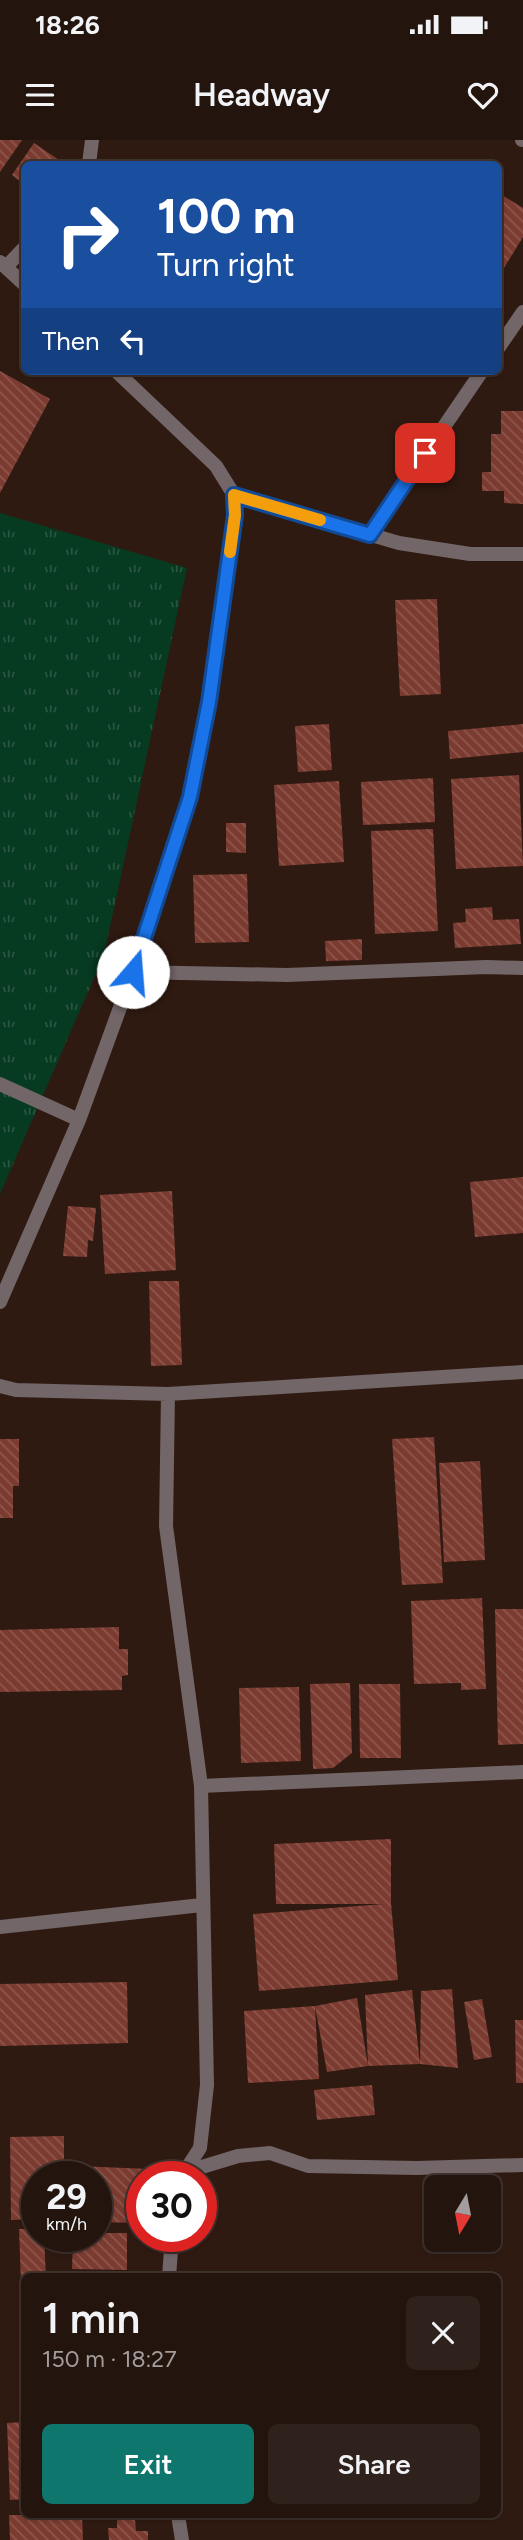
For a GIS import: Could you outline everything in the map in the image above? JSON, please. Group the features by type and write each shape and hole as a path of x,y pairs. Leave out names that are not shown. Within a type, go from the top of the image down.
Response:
{"street":[{"path":"89,161 92,140"},
{"path":"21,250 3,264 21,281"},
{"path":"502,343 523,312"},
{"path":"0,1303 79,1120 133,972 190,797 209,702 235,515 234,495 216,466 120,375"},
{"path":"370,535 479,375"},
{"path":"234,495 370,535 442,551 523,554"},
{"path":"133,972 287,975 523,968"},
{"path":"0,1084 79,1120"},
{"path":"0,1386 16,1390 168,1394 523,1372"},
{"path":"168,1394 166,1526 201,1786 207,2085 200,2148 191,2161"},
{"path":"201,1786 523,1772"},
{"path":"0,1927 202,1905"},
{"path":"217,2163 238,2156 270,2153 308,2166 417,2168 523,2165"},
{"path":"169,2273 171,2252"},
{"path":"178,2518 182,2540"}],"green space":[{"path":"0,513 187,568 104,955 0,1194"}],"building":[{"path":"0,140 22,140 0,172"},
{"path":"34,143 61,161 22,161"},
{"path":"21,162 21,182 12,175"},
{"path":"502,195 523,208 523,237 502,271"},
{"path":"0,371 50,399 0,493"},
{"path":"501,411 523,411 523,504 504,503 504,491 482,491 482,472 491,472 491,434 501,434"},
{"path":"437,599 441,694 400,696 395,600"},
{"path":"329,724 332,770 298,772 295,726"},
{"path":"523,724 523,752 450,759 448,731"},
{"path":"519,775 523,866 456,869 451,779"},
{"path":"433,778 435,822 363,825 361,782"},
{"path":"339,781 344,862 279,866 274,785"},
{"path":"226,823 246,823 246,853 226,852"},
{"path":"433,829 438,931 375,934 371,831"},
{"path":"247,874 249,942 195,943 193,875"},
{"path":"492,907 493,920 519,919 521,944 455,948 453,923 466,922 465,909"},
{"path":"362,939 362,960 326,961 325,941"},
{"path":"523,1177 523,1233 475,1237 470,1182"},
{"path":"172,1191 176,1270 105,1274 100,1195"},
{"path":"68,1206 96,1208 93,1241 88,1240 87,1257 63,1256"},
{"path":"149,1281 179,1281 182,1365 151,1366"},
{"path":"434,1437 443,1583 402,1585 392,1439"},
{"path":"0,1439 19,1439 19,1486 13,1486 13,1518 0,1518"},
{"path":"480,1461 485,1560 444,1562 439,1463"},
{"path":"482,1598 486,1689 461,1690 461,1683 414,1684 411,1601"},
{"path":"495,1609 523,1609 523,1744 498,1745"},
{"path":"119,1627 119,1649 128,1649 128,1675 122,1676 122,1690 0,1692 0,1630"},
{"path":"350,1683 352,1753 333,1768 313,1769 310,1684"},
{"path":"359,1684 400,1684 401,1758 360,1758"},
{"path":"299,1687 301,1761 241,1763 239,1688"},
{"path":"391,1839 391,1903 398,1980 259,1991 253,1914 384,1904 276,1904 274,1844"},
{"path":"127,1982 128,2043 0,2046 0,1984"},
{"path":"452,1989 458,2068 420,2064 421,1991"},
{"path":"412,1990 420,2064 368,2066 365,1995"},
{"path":"357,1998 368,2066 327,2072 315,2006"},
{"path":"482,1999 492,2057 474,2060 464,2002"},
{"path":"315,2006 319,2079 248,2083 244,2011"},
{"path":"515,2020 523,2020 523,2083 516,2083"},
{"path":"372,2085 375,2115 317,2120 314,2090"},
{"path":"64,2136 64,2161 21,2161 21,2220 11,2220 10,2137"},
{"path":"112,2167 126,2168 126,2223 112,2222"},
{"path":"19,2229 21,2252 45,2252 46,2273 21,2273 21,2284"},
{"path":"112,2233 126,2233 127,2270 72,2269 73,2252 112,2252"},
{"path":"21,2422 21,2499 10,2500 7,2423"},
{"path":"9,2515 21,2515 21,2518 82,2518 83,2540 10,2540"},
{"path":"117,2519 135,2519 136,2531 148,2531 148,2540 109,2540 108,2528 117,2528"}],"slow traffic":[{"path":"230,552 235,515 234,495 320,520"}],"route":[{"path":"133,972 190,797 209,702 235,515 234,495 370,535 425,453"}]}
